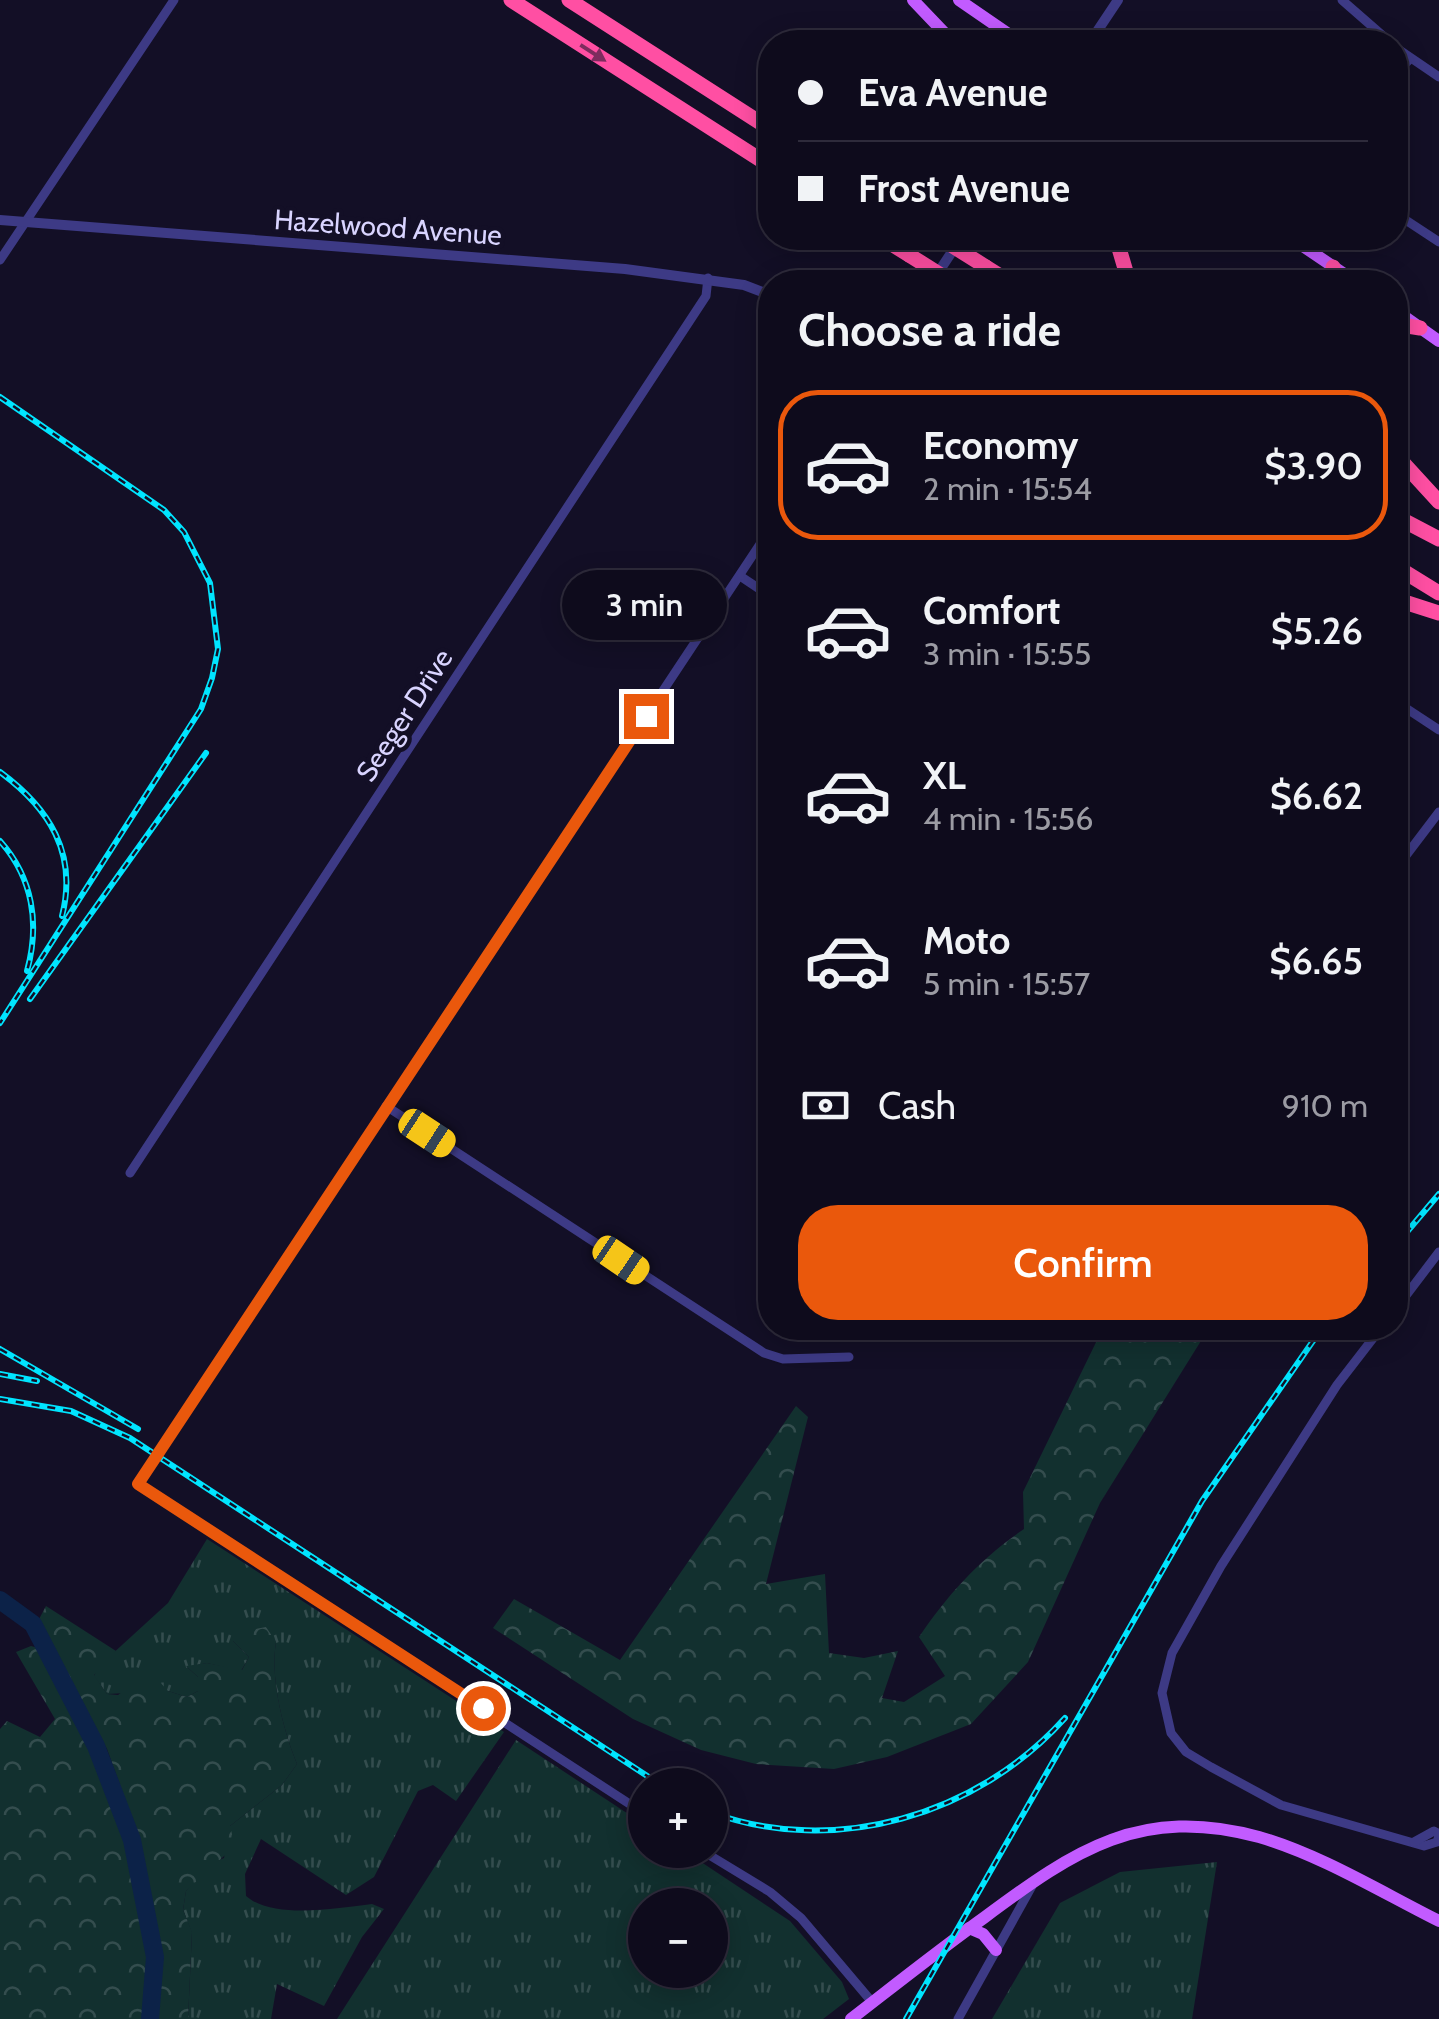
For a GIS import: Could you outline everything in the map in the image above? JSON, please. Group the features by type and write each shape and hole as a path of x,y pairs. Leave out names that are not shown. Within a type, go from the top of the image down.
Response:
{"highway":[{"path":"511,0 758,158"},
{"path":"570,0 758,120"},
{"path":"901,250 933,270"},
{"path":"959,250 991,270"},
{"path":"1408,326 1420,328"},
{"path":"1408,468 1439,502"},
{"path":"1408,523 1439,539"},
{"path":"1408,574 1439,594"},
{"path":"1408,603 1439,614"}],"main road":[{"path":"913,0 942,30"},
{"path":"959,0 1003,30"},
{"path":"1306,250 1328,270"},
{"path":"1408,319 1439,341"},
{"path":"850,2019 1036,1879 1067,1858 1116,1837 1197,1827 1257,1837 1294,1850 1439,1922"},
{"path":"969,1928 991,1940 996,1950"}],"street":[{"path":"0,260 174,0"},
{"path":"1098,30 1118,0"},
{"path":"1342,0 1375,30"},
{"path":"1409,60 1439,78"},
{"name":"Hazelwood Avenue","path":"0,220 708,278 758,293"},
{"path":"1408,222 1439,242"},
{"name":"Seeger Drive","path":"130,1173 706,296 708,278"},
{"path":"628,1803 138,1484 758,548"},
{"path":"740,576 758,588"},
{"path":"1408,710 1439,730"},
{"path":"1408,853 1439,812"},
{"path":"386,1106 764,1353 782,1359 849,1357"},
{"path":"1408,1293 1439,1252"},
{"path":"1373,1340 1337,1386 1220,1566 1172,1653 1162,1693 1171,1733 1198,1760 1281,1805 1342,1826 1424,1846 1437,1842 1439,1835"},
{"path":"728,1867 770,1892 801,1918 872,2002"},
{"path":"958,2019 1036,1879"}],"green space":[{"path":"1097,1340 1202,1340 1100,1503 1028,1662 971,1724 887,1757 834,1769 756,1764 701,1750 633,1719 493,1628 514,1599 620,1660 796,1406 808,1417 766,1584 825,1574 829,1653 864,1658 898,1651 882,1698 904,1702 945,1676 919,1637 966,1578 1024,1529 1023,1492"},
{"path":"207,1539 504,1732 456,1801 433,1785 418,1791 374,1877 346,1895 261,1839 245,1874 246,1896 258,1903 289,1910 372,1904 384,1909 362,1937 324,2006 277,1984 271,2019 188,2019 192,1933 183,1910 186,1891 210,1864 224,1858 230,1826 282,1785 297,1764 279,1704 276,1642 233,1641 249,1657 241,1671 207,1663 187,1667 198,1677 198,1691 187,1697 168,1691 107,1694 94,1676 98,1667 168,1603"},
{"path":"46,1606 116,1651 94,1675 107,1694 118,1695 137,1681 158,1680 168,1691 187,1697 198,1691 198,1677 186,1666 207,1663 242,1670 249,1657 233,1641 238,1632 266,1627 276,1642 279,1704 297,1764 282,1785 230,1826 235,1846 186,1891 183,1910 192,1932 188,2019 156,2019 161,1954 139,1838 107,1749 38,1621"},
{"path":"31,1646 38,1648 85,1736 122,1826 144,1920 145,2019 0,2019 0,1729 7,1721 40,1737 55,1719 16,1652"},
{"path":"516,1740 628,1814 628,1868 710,1868 790,1921 842,1982 849,1999 823,2019 337,2019"},
{"path":"1217,1862 1192,2019 992,2019 1060,1903 1120,1872"}],"waterway":[{"path":"0,1600 33,1624 96,1746 132,1840 155,1957 150,2019"}],"railway":[{"path":"0,397 164,510 184,532 210,583 218,649 201,709 0,1023"},
{"path":"30,999 206,753"},
{"path":"0,772 33,801 55,834 66,872 62,916"},
{"path":"0,841 20,870 31,902 33,936 27,971"},
{"path":"1408,1231 1439,1194"},
{"path":"906,2019 1202,1501 1314,1340"},
{"path":"0,1349 138,1429"},
{"path":"0,1374 37,1381"},
{"path":"0,1399 71,1411 130,1438 635,1768"},
{"path":"728,1817 758,1825 806,1830 854,1828 902,1819 990,1780 1030,1752 1065,1718"}],"route":[{"path":"483,1708 138,1484 646,716"}]}
